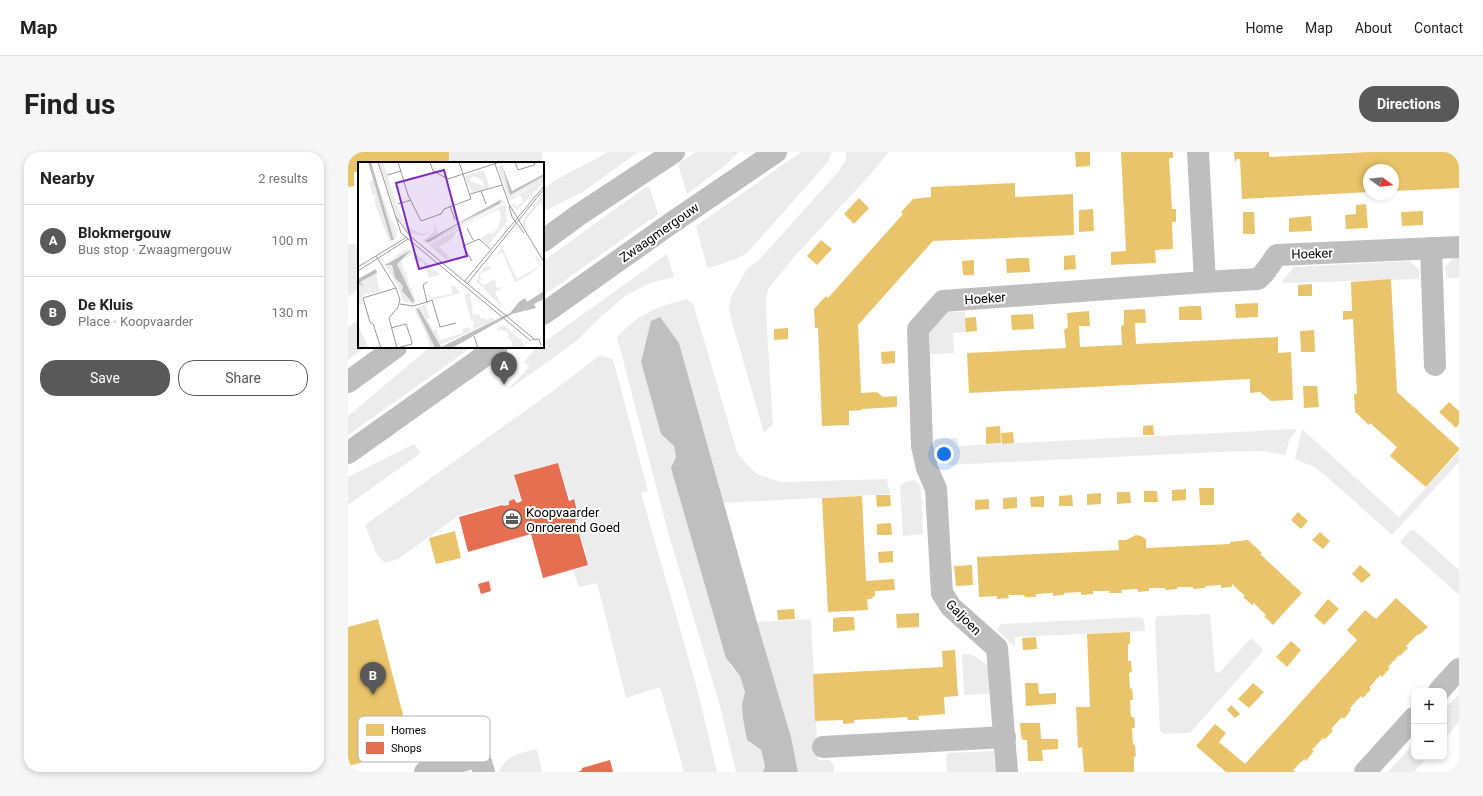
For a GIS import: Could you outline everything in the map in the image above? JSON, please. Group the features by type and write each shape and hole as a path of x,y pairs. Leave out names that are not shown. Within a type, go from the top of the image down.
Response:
{"street":[{"path":"544,240 580,214 674,152"},
{"name":"Zwaagmergouw","path":"544,313 661,230 776,152"},
{"path":"1198,152 1205,282"},
{"name":"Hoeker","path":"927,468 922,446 918,329 943,301 1258,279 1277,255 1459,247"},
{"path":"1431,248 1435,365"},
{"path":"348,382 395,348"},
{"path":"348,453 496,348"},
{"name":"Galjoen","path":"927,468 936,488 942,592 951,607 997,648 1007,772"},
{"path":"1442,688 1459,669"},
{"path":"1365,772 1411,721"},
{"path":"823,747 1005,738"},
{"path":"425,772 459,762"},
{"path":"481,762 484,772"}],"shaded area":[{"path":"449,152 542,152 543,155 538,162 450,162"},
{"path":"608,152 638,152 583,192 544,212 544,188 554,181"},
{"path":"696,152 739,152 727,164 687,194 678,164"},
{"path":"801,152 832,152 828,162 747,253 736,259 709,268 707,267 696,226"},
{"path":"846,152 889,152 869,176 795,256 768,289 766,300 767,330 773,424 764,433 732,322 729,308 731,297 747,269 758,261 838,172 846,160"},
{"path":"646,187 650,188 658,214 544,295 544,260"},
{"path":"348,244 358,244 358,290 348,297"},
{"path":"667,254 674,277 650,283 625,296 575,342 511,388 510,387 529,367 524,362 536,348 544,348 544,342"},
{"path":"1454,257 1459,257 1459,278 1450,278 1446,276 1445,267"},
{"path":"1409,261 1419,269 1419,279 1283,283 1283,280 1294,267"},
{"path":"686,299 693,303 738,454 753,471 780,482 887,479 890,492 890,494 724,503 679,343 660,318 652,320 641,362 661,434 674,446 730,665 740,676 745,692 742,704 750,743 761,750 765,766 763,772 736,772 720,706 668,532 617,337 648,312"},
{"path":"946,312 965,312 966,332 953,333 954,353 930,354 930,329"},
{"path":"660,317 679,343 757,622 791,737 798,772 763,772 765,766 761,750 747,740 742,704 745,692 740,676 726,658 671,468 676,457 674,446 661,434 641,362 651,321"},
{"path":"358,320 358,348 365,348 348,360 348,327"},
{"path":"429,348 471,348 348,435 348,416"},
{"path":"600,355 613,359 648,491 641,493 697,688 717,772 684,772 660,687 626,698 597,583 579,587 573,570 589,565 575,520 579,519 573,499 570,499 558,463 514,475 521,501 517,502 517,500 514,499 509,501 509,505 503,506 501,504 458,516 398,559 385,563 377,555 365,525 557,388"},
{"path":"1296,429 1295,433 1290,438 1285,455 1264,451 1217,452 948,465 935,453 934,439 957,438 959,446"},
{"path":"1302,429 1399,517 1459,452 1459,462 1392,535 1325,475 1314,467 1295,459"},
{"path":"414,444 421,453 348,505 348,477"},
{"path":"915,480 921,486 923,534 903,536 900,486 907,481"},
{"path":"1414,530 1459,570 1459,595 1400,542 1409,531"},
{"path":"1210,614 1215,671 1219,673 1251,638 1262,648 1262,652 1190,733 1163,734 1160,731 1155,620 1157,616"},
{"path":"1141,617 1144,620 1145,631 1015,637 1015,647 997,630 1001,624"},
{"path":"811,619 818,760 830,760 834,766 834,772 798,772 791,737 757,622"},
{"path":"971,654 989,666 990,694 964,695 962,655"},
{"path":"1459,694 1459,722 1447,736 1447,724 1447,707"},
{"path":"1411,746 1411,760 1425,760 1414,772 1388,772"},
{"path":"537,749 542,772 499,772 502,766 510,758"},
{"path":"994,751 994,762 999,766 999,772 947,772 946,756 948,753"}],"building: Homes":[{"path":"348,152 449,152 449,162 358,162 358,172 354,172 354,186 348,187"},
{"path":"1075,152 1090,152 1090,166 1076,167"},
{"path":"1121,152 1173,152 1173,158 1169,158 1172,209 1176,209 1176,222 1172,222 1173,249 1155,250 1156,263 1111,265 1111,252 1126,251"},
{"path":"1234,152 1269,152 1269,157 1369,152 1459,152 1459,188 1399,191 1399,164 1363,164 1363,192 1242,199 1240,159 1237,159 1235,162"},
{"path":"1015,183 1015,197 1073,194 1074,235 933,241 858,325 861,393 877,392 883,397 897,396 897,407 849,411 849,425 822,426 818,328 815,328 814,309 826,296 828,298 903,214 901,212 913,199 931,197 931,187"},
{"path":"859,198 869,208 854,224 844,214"},
{"path":"1366,204 1368,228 1346,229 1345,215 1356,214 1356,205"},
{"path":"1093,209 1094,231 1079,232 1079,210"},
{"path":"1423,211 1423,225 1402,226 1401,212"},
{"path":"1243,212 1254,212 1255,234 1243,234"},
{"path":"1311,216 1312,231 1289,232 1289,218"},
{"path":"821,240 832,249 817,265 807,256"},
{"path":"1075,255 1076,269 1064,270 1064,256"},
{"path":"1029,258 1030,272 1007,273 1006,259"},
{"path":"974,260 974,275 963,275 962,261"},
{"path":"1391,279 1397,392 1459,448 1459,450 1426,487 1390,456 1397,447 1355,412 1354,394 1357,394 1353,319 1343,320 1343,311 1352,311 1351,282"},
{"path":"1312,284 1312,296 1298,296 1298,285"},
{"path":"1258,303 1258,317 1236,318 1235,304"},
{"path":"1201,306 1202,320 1179,320 1179,307"},
{"path":"1145,309 1146,323 1135,323 1136,344 1278,337 1278,353 1291,352 1293,400 1271,401 1260,392 1250,393 1250,379 969,393 967,353 1066,348 1064,330 1068,327 1067,313 1089,311 1090,326 1079,326 1080,347 1122,345 1121,327 1124,324 1124,310"},
{"path":"1033,314 1034,329 1012,330 1011,315"},
{"path":"976,317 977,331 966,332 965,318"},
{"path":"788,328 788,339 774,340 774,329"},
{"path":"1314,330 1315,352 1301,352 1300,331"},
{"path":"895,351 895,363 882,364 881,352"},
{"path":"1303,386 1317,386 1319,407 1304,408"},
{"path":"1449,402 1459,411 1459,424 1456,428 1439,412"},
{"path":"1153,425 1154,435 1143,435 1143,426"},
{"path":"1000,426 1001,443 986,444 986,427"},
{"path":"1013,432 1014,443 1002,444 1001,433"},
{"path":"1199,488 1214,488 1214,505 1200,505"},
{"path":"1186,489 1186,500 1172,501 1172,490"},
{"path":"1144,491 1157,491 1158,502 1144,502"},
{"path":"1117,492 1130,492 1131,503 1117,504"},
{"path":"1101,493 1101,504 1087,505 1087,494"},
{"path":"876,495 890,495 891,506 877,507"},
{"path":"1072,495 1073,506 1059,506 1059,496"},
{"path":"862,496 866,581 894,579 895,590 875,591 875,595 871,599 867,599 868,610 828,612 822,498"},
{"path":"1044,496 1044,507 1031,507 1030,497"},
{"path":"1017,497 1017,508 1003,509 1003,498"},
{"path":"989,499 989,509 975,510 975,500"},
{"path":"1298,512 1308,521 1301,529 1291,520"},
{"path":"891,523 892,535 877,535 877,524"},
{"path":"455,531 461,558 436,564 429,538"},
{"path":"1320,532 1330,541 1323,549 1312,540"},
{"path":"1136,535 1146,539 1146,548 1230,544 1230,542 1248,540 1262,553 1260,554 1302,593 1273,625 1264,616 1266,615 1254,603 1252,605 1232,584 1232,587 1221,588 1221,585 1205,586 1205,588 1193,589 1193,587 1177,587 1177,589 1165,590 1165,588 1149,588 1149,591 1138,592 1137,589 1121,590 1122,593 1093,591 1093,594 1081,595 1081,592 1064,593 1064,595 1053,596 1053,593 1036,594 1036,597 1024,597 1025,595 1008,595 1009,598 997,599 997,596 979,597 977,557 1119,550 1118,540 1126,540"},
{"path":"893,551 893,562 879,563 878,552"},
{"path":"972,565 973,585 956,586 954,566"},
{"path":"1360,565 1371,575 1362,583 1352,574"},
{"path":"1396,598 1428,627 1419,635 1418,634 1406,646 1408,648 1388,667 1390,668 1382,677 1380,675 1363,698 1361,696 1350,708 1351,710 1344,719 1342,717 1331,729 1333,731 1325,739 1323,738 1312,750 1314,751 1306,761 1304,759 1293,770 1296,772 1226,772 1196,746 1215,724 1226,733 1219,742 1245,764 1357,640 1347,630 1365,610 1376,619"},
{"path":"1328,599 1339,609 1324,625 1314,616"},
{"path":"794,609 795,619 778,620 777,610"},
{"path":"919,613 919,627 897,628 896,614"},
{"path":"854,617 855,630 833,632 833,618"},
{"path":"378,619 403,716 358,716 358,762 363,762 348,766 348,627"},
{"path":"1130,632 1128,661 1131,661 1132,672 1129,673 1130,689 1132,688 1133,700 1130,700 1131,717 1134,717 1135,728 1132,728 1133,745 1135,744 1136,757 1134,756 1134,772 1084,772 1082,747 1078,748 1076,707 1090,707 1087,634"},
{"path":"1036,637 1037,649 1023,650 1022,638"},
{"path":"1291,641 1301,650 1287,667 1276,657"},
{"path":"955,650 958,696 944,697 945,714 918,716 919,720 908,720 907,717 854,720 854,723 843,724 843,720 815,721 813,674 943,667 942,651"},
{"path":"1025,683 1038,683 1039,694 1056,693 1056,704 1026,706"},
{"path":"1253,683 1264,692 1249,708 1238,699"},
{"path":"1231,705 1240,714 1235,718 1227,710"},
{"path":"1020,723 1040,723 1041,739 1058,739 1058,749 1042,750 1043,761 1028,761 1027,740 1023,740 1021,736"}],"building: Shops":[{"path":"558,463 569,501 574,499 579,519 575,520 588,565 543,578 531,534 468,552 459,517 502,505 509,505 509,501 514,499 517,503 522,501 514,475"},
{"path":"489,581 491,591 481,594 478,584"},
{"path":"610,760 613,772 578,772 582,770 582,768"}],"place":[{"name":"Blokmergouw","path":"504,385"},
{"name":"Koopvaarder Onroerend Goed","path":"512,519"},
{"name":"De Kluis","path":"373,695"}]}
